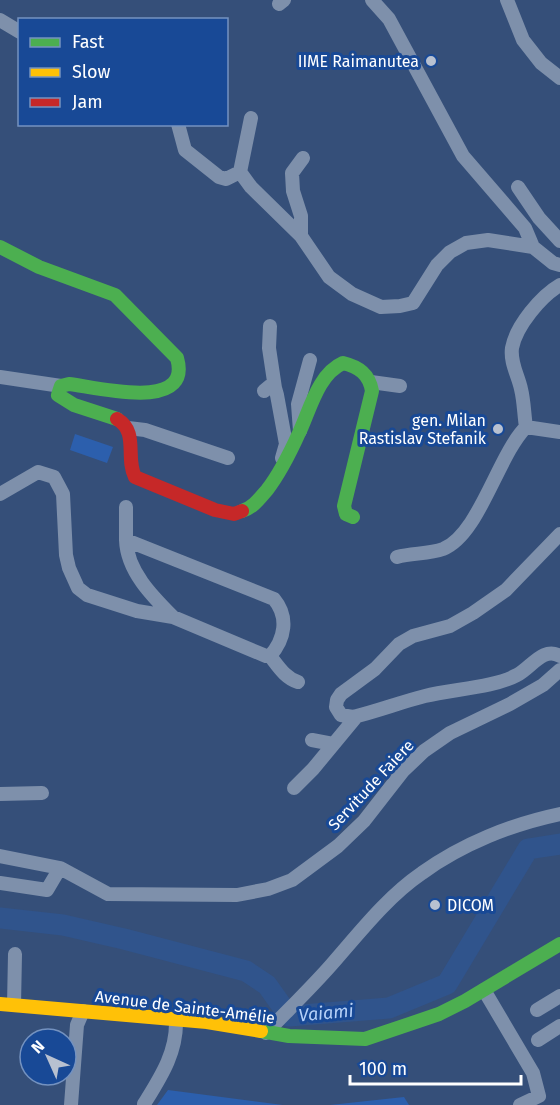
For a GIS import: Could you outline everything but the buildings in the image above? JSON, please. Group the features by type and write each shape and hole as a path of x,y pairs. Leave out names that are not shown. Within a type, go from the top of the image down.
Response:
{"street":[{"path":"372,0 389,19 464,156 525,228 533,247 553,263 560,265"},
{"path":"507,0 523,40 541,63 560,78"},
{"path":"0,20 18,31"},
{"path":"251,118 240,172 250,187 301,236 329,277 352,294 381,307 413,303 436,266 450,252 466,243 488,240 533,247"},
{"path":"179,126 185,150 219,177 226,178 240,172"},
{"path":"301,236 302,216 293,191 292,173 303,158"},
{"path":"518,188 539,218 560,241"},
{"path":"0,247 39,267 115,295 177,358 180,366 174,383 164,391 138,392 69,384 61,386 0,377"},
{"path":"526,427 521,388 513,365 512,348 519,331 534,309 548,293 560,285"},
{"path":"270,326 269,390 286,444 278,472"},
{"path":"300,431 298,404 310,360"},
{"path":"61,386 58,395 64,400 117,419 128,428 131,437 129,465 135,477 223,513 240,513 259,500 278,472 328,374 337,365 343,363 351,365 367,375 372,391 344,506 346,514 353,517"},
{"path":"371,382 400,386"},
{"path":"397,557 442,549 453,544 481,506 507,451 517,435 526,427 560,432"},
{"path":"128,428 145,430 228,458"},
{"path":"0,494 38,472 54,477 63,494 66,555 78,588 87,596 137,611 173,617 270,656 279,669 291,680 298,682"},
{"path":"126,507 126,552 152,596 173,617"},
{"path":"560,534 506,590 493,600 450,626 413,636 399,644 375,669 340,694 336,707 341,715 356,717 426,696 497,682 517,675 546,653 553,652 560,656"},
{"path":"126,540 274,599 284,619 284,630 281,642 270,656"},
{"name":"Servitude Faiere","path":"0,856 60,868 108,894 237,895 268,889 292,880 314,866 364,821 403,771 424,751 450,733 543,685 560,670"},
{"path":"294,788 356,717"},
{"path":"312,740 333,744"},
{"path":"0,794 42,793"},
{"path":"266,1033 379,911 421,874 441,860 482,840 533,820 560,814"},
{"path":"0,883 47,890 60,868"},
{"name":"Avenue de Sainte-Amélie","path":"7,1004 207,1022 266,1033 314,1038 365,1039 439,1014 560,945"},
{"path":"7,1004 15,954"},
{"path":"484,990 533,1073 539,1096 520,1105"},
{"path":"537,1010 560,996"},
{"path":"71,1105 77,1025 83,1011"},
{"path":"144,1104 170,1058 176,1039 176,1020"},
{"path":"538,1040 560,1026"}],"shaded area":[{"path":"75,434 113,447 107,463 70,450"},
{"path":"168,1090 283,1105 157,1105"},
{"path":"404,1097 409,1105 330,1105"}],"waterway":[{"name":"Vaiami","path":"0,918 63,925 246,971 267,985 289,1016 389,1008 447,984 528,849 560,844"}],"traffic: fast":[{"path":"0,247 39,267 115,295 177,358 178,375 171,386 157,391 119,392 69,384 61,386 58,395 74,405 117,419"},
{"path":"242,511 250,508 272,483 292,448 321,384 334,368 343,363 362,372 372,391 344,506 346,514 353,517"},
{"path":"261,1031 289,1036 365,1039 439,1014 560,944"}],"traffic: slow":[{"path":"0,1004 207,1022 261,1031"}],"traffic: jam":[{"path":"117,419 128,431 135,477 215,510 234,514 242,511"}],"place":[{"name":"IIME Raimanutea","path":"431,61"},
{"name":"gen. Milan Rastislav Stefanik","path":"498,429"},
{"name":"DICOM","path":"435,905"}]}
